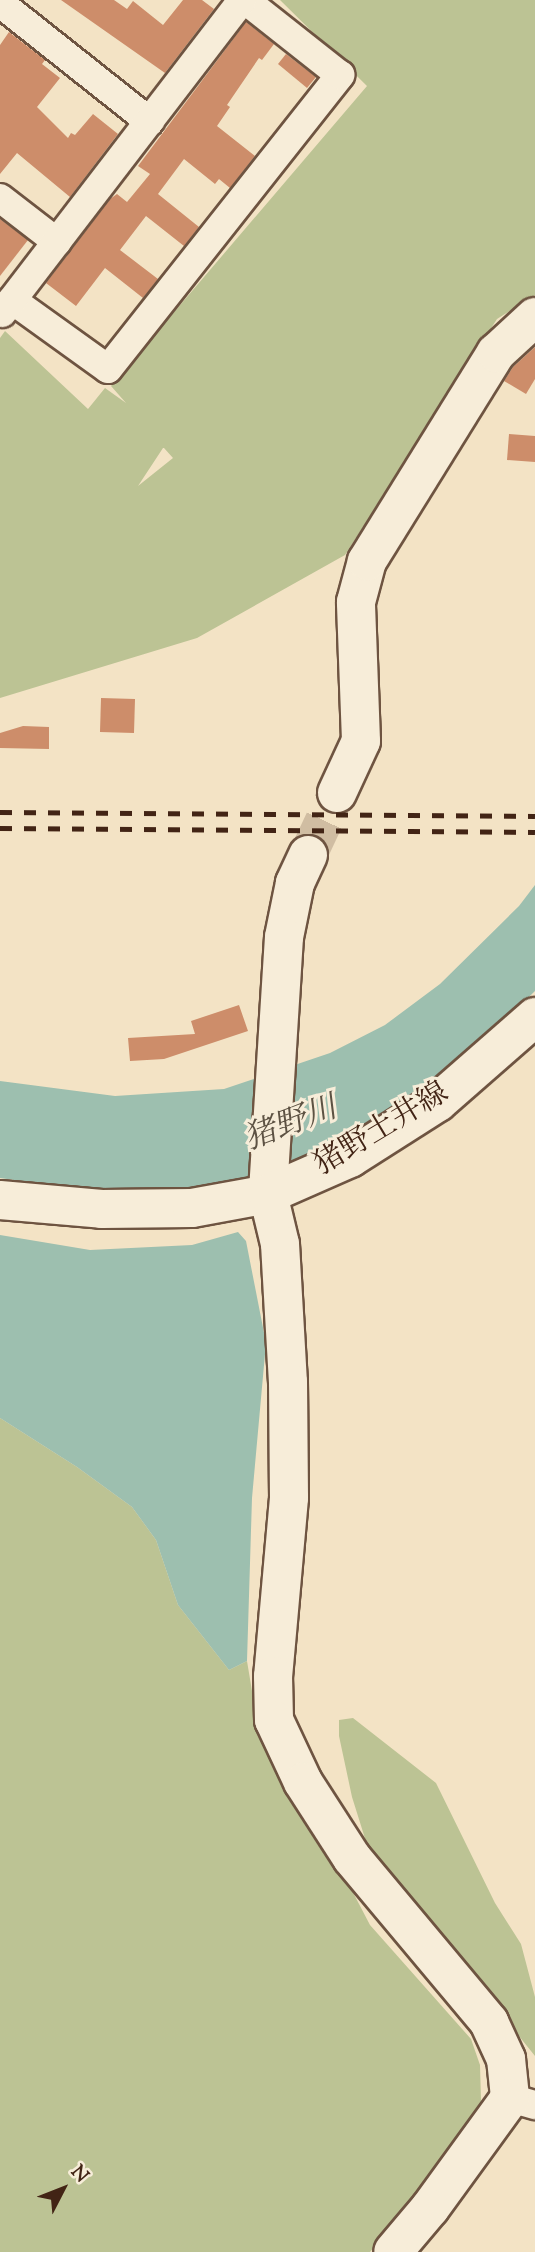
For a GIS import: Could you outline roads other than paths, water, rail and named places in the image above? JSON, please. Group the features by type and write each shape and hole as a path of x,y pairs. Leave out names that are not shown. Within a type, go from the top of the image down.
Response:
{"street":[{"path":"244,0 340,75 108,369 6,308 150,122 244,0"},
{"path":"0,3 150,122"},
{"path":"0,198 57,242"},
{"path":"337,793 361,741 356,602 367,561 496,353 535,317"},
{"path":"308,855 295,883 284,937 270,1179 280,1244 288,1382 289,1498 273,1676 274,1720 303,1782 352,1858 489,2022 523,2101 393,2252"},
{"name":"猪野土井線","path":"0,1200 102,1209 192,1208 270,1179 350,1158 438,1102 535,1017"}],"water":[{"name":"猪野川","path":"535,885 535,991 488,1037 409,1106 302,1157 247,1177 201,1187 77,1189 0,1178 0,1081 115,1096 224,1089 330,1053 385,1025 440,984 519,906"},
{"path":"238,1232 246,1241 266,1343 252,1498 247,1661 229,1670 178,1605 156,1540 132,1507 77,1467 0,1418 0,1235 90,1250 192,1245"}],"tunnel":[{"path":"308,855 337,793"}],"railway":[{"path":"0,812 535,816"},
{"path":"0,828 535,832"}]}
